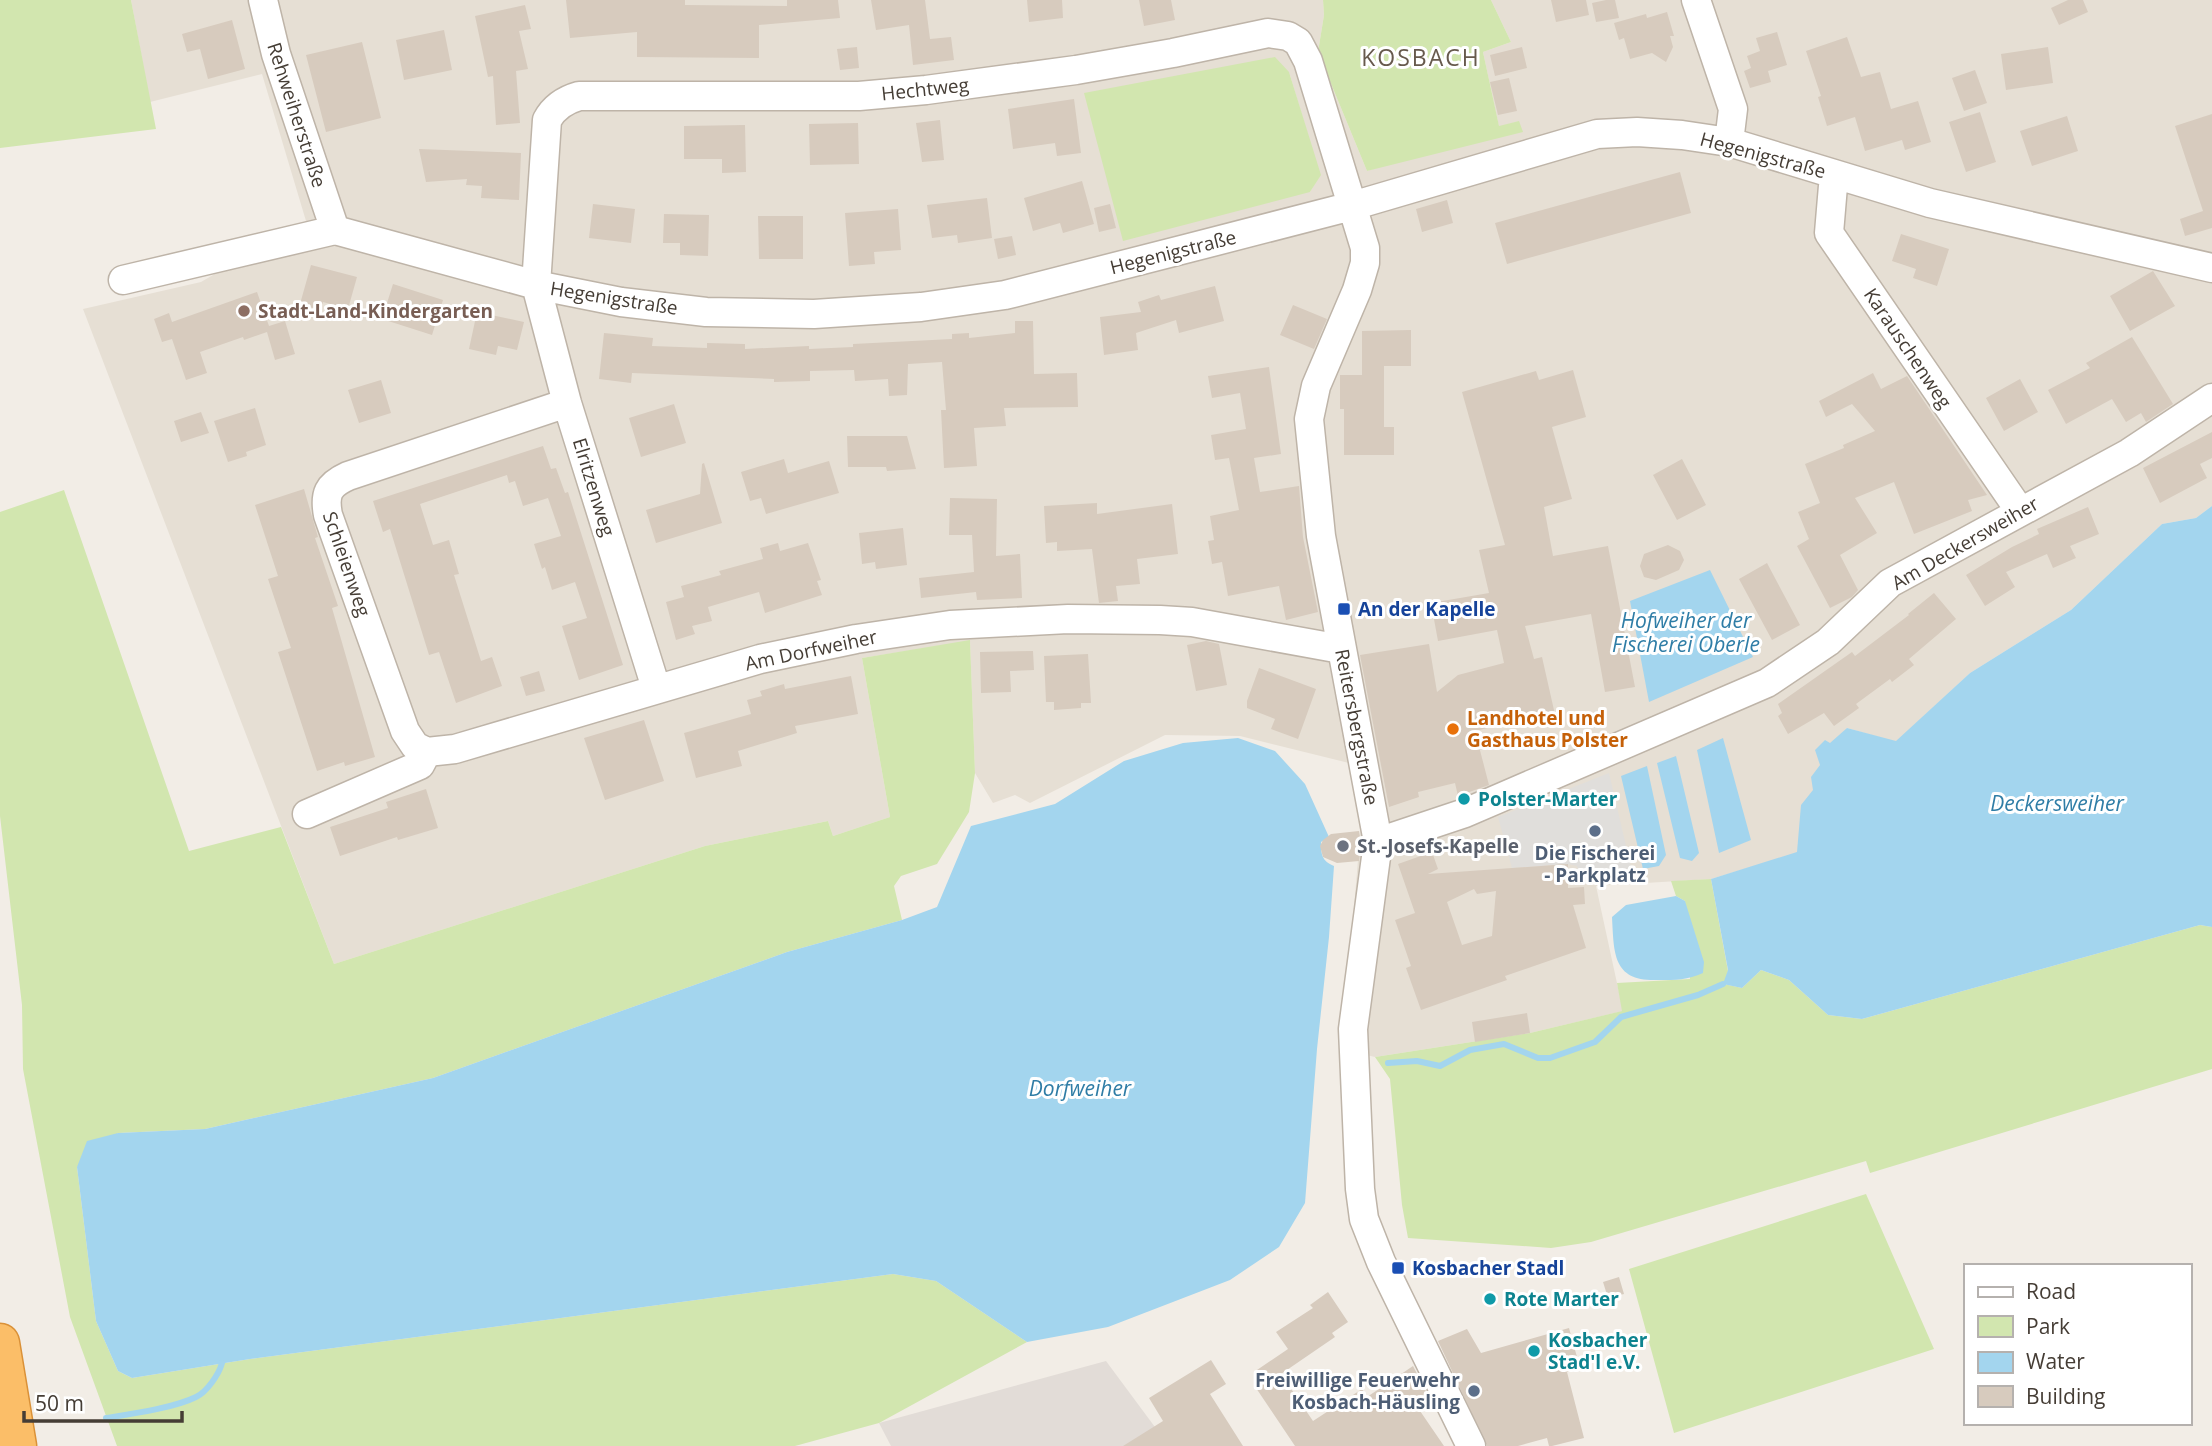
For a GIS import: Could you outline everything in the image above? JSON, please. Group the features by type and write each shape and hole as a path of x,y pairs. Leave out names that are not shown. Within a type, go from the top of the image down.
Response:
{"highway":[{"path":"0,1343 17,1446"}],"street":[{"name":"Rehweiherstraße","path":"263,0 276,54 335,230"},
{"path":"1696,0 1733,109 1729,142"},
{"name":"Hechtweg","path":"536,285 547,120 556,107 579,96 859,96 926,90 1088,68 1277,33 1298,42 1308,61 1352,206"},
{"name":"Hegenigstraße","path":"123,280 335,230 536,285 621,302 706,312 814,314 921,307 1005,295 1352,206 1597,134 1637,132 1729,142 1930,203 2212,268"},
{"name":"Karauschenweg","path":"1834,174 1829,233 2020,511"},
{"name":"Reitersbergstraße","path":"1352,206 1365,248 1365,263 1357,290 1316,386 1309,419 1321,536 1378,842 1353,1029 1360,1189 1364,1219 1381,1262 1471,1446"},
{"name":"Elritzenweg","path":"536,285 567,402 656,688"},
{"name":"Am Deckersweiher","path":"1378,842 1465,813 1767,683 1828,642 1890,583 2129,453 2212,398"},
{"name":"Schleienweg","path":"427,752 415,746 405,731 328,515 328,489 348,476 567,402"},
{"name":"Am Dorfweiher","path":"427,752 455,749 760,659 950,625 1068,618 1192,622 1341,649"},
{"path":"307,814 420,765 427,752"}],"shaded area":[{"path":"131,0 1323,0 1324,15 1318,52 1367,171 1519,121 1499,127 1483,52 1511,42 1491,0 2212,0 2212,506 2196,518 2162,524 2071,610 1970,673 1896,742 1847,728 1820,765 1797,853 1711,879 1596,886 1623,1011 1530,1033 1375,1057 1342,1049 1362,813 1349,763 1240,736 1165,735 1030,803 1015,795 993,803 975,773 970,641 862,658 890,817 833,836 828,821 705,846 334,964 83,309 201,282 306,221 262,74 150,102","holes":["1289,72 1320,175 1310,192"]},
{"path":"1609,773 1634,880 1582,883 1577,866 1568,864 1512,868 1498,817"},
{"path":"1106,1361 1169,1446 891,1446 879,1423"}],"green space":[{"path":"0,0 131,0 156,129 0,148"},
{"path":"1323,0 1491,0 1511,42 1483,52 1499,126 1519,121 1523,132 1367,171 1318,52 1324,15"},
{"path":"1275,57 1289,72 1321,175 1310,192 1123,241 1084,93"},
{"path":"64,490 189,851 281,827 334,964 705,846 828,821 833,836 890,817 862,658 970,640 975,773 969,812 937,864 901,876 894,886 902,920 787,952 433,1078 205,1129 118,1133 77,1167 96,1321 118,1371 132,1378 250,1359 893,1274 936,1281 1027,1342 879,1423 795,1446 117,1446 70,1317 23,1069 22,1005 0,816 0,512"},
{"path":"1711,879 1728,971 1724,984 1742,988 1761,970 1789,980 1828,1015 1862,1019 2200,925 2212,927 2212,1069 1870,1173 1866,1161 1591,1242 1551,1248 1408,1238 1402,1205 1390,1079 1375,1057 1530,1033 1622,1011 1617,983 1690,979 1685,901 1676,896 1671,881"},
{"path":"1866,1194 1934,1349 1674,1433 1629,1269"}],"water":[{"name":"Deckersweiher","path":"2212,506 2212,927 2200,925 1862,1019 1828,1015 1789,980 1761,970 1742,988 1723,984 1728,970 1711,879 1797,852 1801,805 1813,790 1811,777 1820,765 1815,750 1825,740 1830,743 1847,728 1896,741 1970,673 2071,610 2162,524 2196,518"},
{"name":"Hofweiher der Fischerei Oberle","path":"1710,570 1753,657 1649,702 1630,601"},
{"name":"Dorfweiher","path":"1238,738 1275,751 1305,784 1329,837 1321,842 1323,857 1334,866 1305,1203 1279,1247 1230,1280 1108,1327 1027,1342 936,1281 893,1274 250,1359 132,1378 118,1371 96,1321 77,1167 87,1141 118,1133 205,1129 433,1078 787,952 902,920 937,907 971,826 1055,804 1124,761 1183,743"},
{"path":"1723,738 1751,840 1719,853 1697,750"},
{"path":"1676,756 1699,853 1692,861 1680,858 1657,763"},
{"path":"1647,766 1666,855 1659,866 1643,869 1621,776"},
{"path":"1676,896 1685,901 1704,962 1703,973 1676,980 1644,979 1624,971 1616,954 1612,917 1626,905"}],"building":[{"path":"566,0 685,0 685,5 787,6 787,0 838,0 840,18 759,25 759,58 637,57 637,32 570,38"},
{"path":"871,0 925,0 930,39 951,37 954,60 913,65 909,25 876,30"},
{"path":"1027,0 1062,0 1063,18 1029,22"},
{"path":"1139,0 1171,0 1175,20 1144,26"},
{"path":"1551,0 1586,0 1589,15 1556,22"},
{"path":"1615,0 1619,18 1596,22 1592,3"},
{"path":"2068,0 2083,0 2088,12 2059,25 2051,8"},
{"path":"525,5 531,29 519,31 528,69 516,71 520,123 496,125 493,76 488,77 475,16"},
{"path":"1667,12 1674,36 1670,36 1673,47 1666,62 1652,53 1630,59 1624,38 1619,40 1614,23 1646,14 1647,18"},
{"path":"232,20 245,69 208,79 200,49 187,52 182,34"},
{"path":"444,30 452,70 404,80 396,40"},
{"path":"1777,32 1787,65 1768,71 1771,82 1750,88 1744,71 1751,68 1747,56 1760,51 1756,38"},
{"path":"1847,37 1861,77 1880,72 1891,109 1918,101 1931,142 1905,150 1902,140 1865,151 1855,117 1827,126 1818,97 1821,96 1806,51"},
{"path":"362,42 381,118 326,132 306,55"},
{"path":"857,47 859,68 840,70 837,49"},
{"path":"1522,47 1527,68 1495,76 1490,55"},
{"path":"2048,47 2053,83 2006,90 2001,54"},
{"path":"1975,70 1987,103 1964,111 1952,78"},
{"path":"1509,78 1517,111 1498,115 1490,82"},
{"path":"1074,99 1081,153 1057,156 1055,143 1013,149 1008,109"},
{"path":"1980,112 1996,162 1966,172 1949,122"},
{"path":"2212,114 2212,228 2185,236 2180,219 2203,211 2175,126"},
{"path":"2067,116 2078,151 2032,166 2020,131"},
{"path":"940,120 944,160 922,162 916,123"},
{"path":"858,123 859,164 810,165 809,124"},
{"path":"745,125 746,172 722,173 722,159 684,159 684,126"},
{"path":"419,149 521,153 519,200 481,198 482,186 466,185 467,179 426,182"},
{"path":"1680,172 1691,213 1507,264 1495,223"},
{"path":"1082,181 1094,224 1063,233 1060,223 1033,231 1024,198"},
{"path":"987,198 992,238 958,243 957,235 932,238 927,205"},
{"path":"1447,200 1453,223 1422,232 1416,209"},
{"path":"593,204 635,209 631,243 589,238"},
{"path":"1110,204 1116,228 1099,232 1094,208"},
{"path":"898,209 901,250 874,252 875,264 849,266 845,213"},
{"path":"664,214 709,215 708,256 680,255 680,243 663,243"},
{"path":"758,216 803,216 803,259 759,259"},
{"path":"1901,234 1949,249 1937,286 1913,278 1916,269 1892,261"},
{"path":"1012,236 1016,255 998,259 994,239"},
{"path":"311,265 357,277 348,309 323,302 320,310 300,304"},
{"path":"2153,271 2175,306 2130,331 2110,296"},
{"path":"393,284 443,300 432,335 382,319"},
{"path":"1215,286 1224,321 1179,333 1176,320 1136,333 1138,350 1104,355 1100,317 1141,312 1138,302 1159,295 1161,300"},
{"path":"257,292 269,326 285,321 295,354 275,360 267,332 244,340 243,337 200,352 207,373 186,380 172,339 162,342 154,319 169,313 172,322"},
{"path":"1293,305 1327,319 1314,349 1280,335"},
{"path":"477,312 524,322 517,350 498,346 496,355 469,349"},
{"path":"1015,321 1033,321 1034,374 1077,373 1078,407 1004,408 1006,426 974,428 977,466 944,468 941,410 946,410 942,362 908,364 907,395 889,396 888,379 855,381 854,370 810,371 810,381 774,382 774,379 632,373 631,383 599,379 604,333 653,338 652,346 707,348 707,343 745,344 745,349 809,346 809,349 952,339 952,334 969,333 969,338 1015,333"},
{"path":"1411,330 1411,366 1384,366 1384,427 1394,427 1394,455 1344,455 1344,409 1340,409 1340,375 1362,375 1362,331"},
{"path":"2132,337 2173,404 2146,422 2141,413 2126,422 2112,399 2066,424 2048,390 2090,368 2086,363"},
{"path":"1269,367 1281,454 1254,458 1260,492 1299,486 1303,537 1318,612 1286,620 1279,586 1228,596 1222,562 1212,564 1208,541 1214,540 1210,516 1239,510 1229,458 1215,460 1211,435 1246,429 1240,393 1212,398 1208,376"},
{"path":"1573,370 1586,417 1552,427 1572,499 1544,507 1553,556 1608,546 1635,687 1605,692 1591,614 1525,626 1534,659 1542,657 1556,719 1519,728 1517,721 1475,731 1489,785 1458,796 1455,783 1418,792 1419,797 1389,807 1360,655 1429,644 1437,692 1458,675 1504,663 1497,630 1438,641 1431,603 1489,593 1479,550 1505,545 1462,392 1536,371 1539,380"},
{"path":"1873,373 1881,389 1907,376 1987,495 1968,500 1972,511 1914,534 1894,482 1855,498 1877,533 1840,555 1858,590 1852,597 1830,608 1797,546 1809,539 1798,512 1820,503 1805,464 1844,448 1843,445 1875,431 1852,404 1826,417 1819,401"},
{"path":"2020,379 2038,412 2004,431 1986,398"},
{"path":"381,380 391,413 359,423 348,390"},
{"path":"674,404 686,443 641,457 629,418"},
{"path":"255,408 266,445 246,452 247,456 228,462 214,421"},
{"path":"201,412 209,433 181,442 174,421"},
{"path":"2212,432 2212,458 2200,464 2207,478 2160,503 2143,468"},
{"path":"847,436 907,436 916,469 887,471 886,467 848,467"},
{"path":"543,446 551,469 556,468 565,493 568,492 623,665 579,680 562,626 587,618 575,582 552,590 534,544 561,536 548,498 523,506 515,481 509,483 507,475 420,504 433,545 449,540 459,574 454,575 481,661 492,657 502,686 456,703 439,652 429,655 390,529 383,532 373,501"},
{"path":"784,459 788,473 829,461 839,493 766,514 761,498 750,501 741,472"},
{"path":"1682,459 1706,505 1677,520 1653,475"},
{"path":"704,463 722,523 656,543 646,510 700,494"},
{"path":"304,489 318,537 315,538 338,606 332,608 375,757 345,766 344,762 317,771 278,652 291,648 268,579 278,576 255,505"},
{"path":"950,498 997,499 996,556 1020,554 1022,598 977,600 976,592 921,598 919,578 974,572 972,535 949,535"},
{"path":"1097,503 1097,514 1172,504 1178,554 1137,559 1140,584 1116,586 1118,601 1099,603 1092,549 1057,551 1057,542 1046,543 1044,506"},
{"path":"2088,507 2099,534 2070,546 2076,558 2053,568 2047,554 2006,572 2015,587 1985,606 1966,575 2039,534 2037,529"},
{"path":"903,528 907,565 876,569 875,562 862,564 859,533"},
{"path":"778,543 780,551 808,543 821,580 817,581 822,595 765,613 759,592 708,607 712,621 692,626 695,634 676,640 666,602 684,597 681,586 721,575 719,571 763,559 760,548"},
{"path":"1668,545 1680,551 1684,560 1679,570 1656,580 1644,577 1640,566 1644,554"},
{"path":"1767,563 1800,625 1772,640 1739,579"},
{"path":"1934,593 1956,619 1909,659 1914,665 1856,704 1859,708 1834,726 1824,713 1788,734 1778,716 1782,713 1778,704 1852,652 1855,656"},
{"path":"1206,641 1219,644 1227,685 1196,691 1187,645"},
{"path":"1033,651 1034,670 1010,671 1011,692 981,693 980,652"},
{"path":"1088,654 1091,703 1081,703 1081,708 1054,710 1054,702 1046,702 1044,656"},
{"path":"1259,668 1316,689 1298,739 1271,729 1275,719 1247,708"},
{"path":"539,671 545,691 526,696 520,677"},
{"path":"851,676 858,714 795,726 797,733 738,751 742,766 696,778 684,733 751,714 747,700 762,696 760,691 784,684 785,689"},
{"path":"644,720 664,781 605,800 584,738"},
{"path":"426,789 438,828 398,840 397,837 340,856 330,827 388,808 386,802"},
{"name":"St.-Josefs-Kapelle","path":"1359,831 1359,861 1337,863 1323,857 1320,846 1331,834"},
{"path":"1432,852 1438,869 1428,874 1568,864 1568,888 1584,887 1585,904 1573,905 1586,948 1505,976 1507,980 1421,1010 1406,968 1411,966 1395,920 1415,913 1398,864","holes":["1474,889 1477,894 1496,891 1492,936 1462,945 1447,902"]},
{"path":"1527,1013 1530,1033 1475,1042 1472,1022"},
{"path":"1619,1277 1624,1294 1608,1298 1603,1282"},
{"path":"1328,1292 1348,1322 1332,1333 1335,1337 1281,1374 1313,1421 1362,1389 1367,1397 1413,1366 1430,1399 1418,1408 1444,1446 1295,1446 1254,1385 1263,1379 1257,1370 1288,1349 1276,1332 1313,1308 1310,1305"},
{"name":"Freiwillige Feuerwehr Kosbach-Häusling","path":"1569,1328 1580,1368 1567,1372 1584,1438 1552,1446 1549,1446 1547,1438 1518,1446 1487,1446 1438,1341 1467,1329 1481,1353"},
{"path":"1211,1360 1226,1384 1210,1394 1243,1446 1123,1446 1163,1421 1149,1398"}],"waterway":[{"path":"1388,1063 1417,1061 1440,1066 1470,1050 1504,1044 1538,1058 1550,1058 1595,1042 1621,1017 1698,995 1723,984"},
{"path":"106,1418 164,1407 196,1397 212,1382 222,1363"}],"place":[{"name":"Stadt-Land-Kindergarten","path":"244,311"},
{"name":"An der Kapelle","path":"1344,609"},
{"name":"Landhotel und Gasthaus Polster","path":"1453,729"},
{"name":"Polster-Marter","path":"1464,799"},
{"name":"Die Fischerei - Parkplatz","path":"1595,831"},
{"name":"St.-Josefs-Kapelle","path":"1343,846"},
{"name":"Kosbacher Stadl","path":"1398,1268"},
{"name":"Rote Marter","path":"1490,1299"},
{"name":"Kosbacher Stad'l e.V.","path":"1534,1351"},
{"name":"Freiwillige Feuerwehr Kosbach-Häusling","path":"1474,1391"}],"district":[{"name":"KOSBACH","path":"1421,58"}]}
